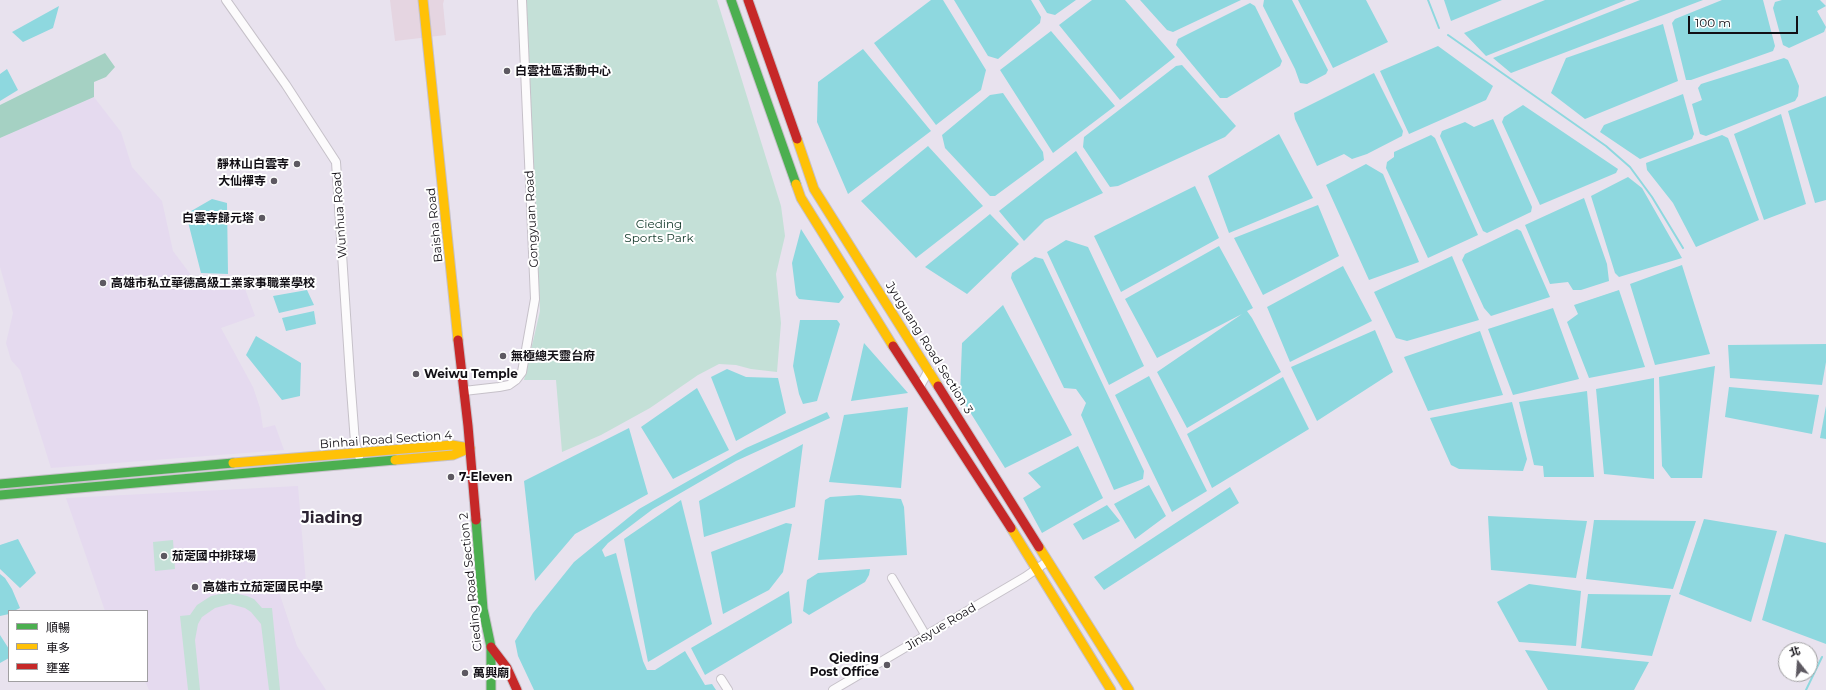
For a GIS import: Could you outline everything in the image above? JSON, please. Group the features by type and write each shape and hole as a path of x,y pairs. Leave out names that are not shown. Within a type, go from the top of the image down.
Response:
{"street":[{"name":"Wunhua Road","path":"226,0 286,85 336,162 355,442 359,452 360,463"},
{"name":"Baisha Road","path":"423,0 470,448"},
{"name":"Gongyuan Road","path":"464,391 499,388 509,385 516,380 522,372 534,305 534,248 522,0"},
{"path":"731,0 801,198 1111,690"},
{"name":"Jyuguang Road Section 3","path":"748,0 814,189 1129,690"},
{"path":"920,386 929,370"},
{"name":"Binhai Road Section 4","path":"0,484 359,452 452,445 470,448"},
{"name":"Binhai Road Section 4","path":"0,495 453,455 470,448"},
{"name":"Cieding Road Section 2","path":"470,448 483,609 491,647 491,690"},
{"name":"Jinsyue Road","path":"833,690 926,636 1048,561"},
{"path":"892,578 926,636"},
{"path":"491,647 507,668 517,690"},
{"path":"721,679 728,690"}],"shaded area":[{"path":"390,0 444,0 443,4 446,35 395,41"},
{"name":"高雄市私立華德高級工業家事職業學校","path":"94,97 121,132 132,167 162,201 173,251 194,279 210,287 241,278 255,316 221,328 253,387 260,408 263,428 275,425 284,450 51,468 20,370 11,360 6,343 13,313 0,267 0,138"},
{"name":"高雄市立茄萣國民中學","path":"298,486 306,583 279,592 297,646 326,690 149,690 145,682 148,682 148,610 105,610 66,498"}],"green space":[{"name":"Cieding Sports Park","path":"524,0 717,0 781,206 785,236 776,274 781,323 777,372 751,369 736,365 719,364 698,375 650,408 601,435 562,452 556,380 524,380 540,311"},
{"path":"105,53 115,67 106,77 94,82 94,97 0,138 0,105"},
{"name":"茄萣國中排球場","path":"173,540 175,569 155,571 153,542"},
{"path":"229,592 254,599 262,608 272,608 280,690 269,690 261,624 251,612 245,608 230,604 215,608 202,617 198,624 195,640 200,690 188,690 180,616 190,615 197,605 211,596"}],"water":[{"path":"931,0 943,0 986,70 981,90 936,125 874,43"},
{"path":"954,0 1031,0 1041,17 1040,23 998,59 988,56"},
{"path":"1039,0 1076,0 1055,15 1047,13"},
{"path":"1092,0 1125,0 1175,57 1120,100 1059,25"},
{"path":"1140,0 1241,0 1173,32 1167,30"},
{"path":"1264,0 1292,0 1328,70 1326,74 1307,84 1300,83 1295,69 1263,6"},
{"path":"1298,0 1366,0 1388,42 1333,68"},
{"path":"1444,0 1502,0 1451,21"},
{"path":"1545,0 1626,0 1486,56 1464,33"},
{"path":"1640,0 1703,0 1511,73 1493,58"},
{"path":"1722,0 1763,0 1775,46 1773,51 1691,80 1686,80 1672,23 1675,19"},
{"path":"1782,0 1820,0 1826,6 1817,11 1826,27 1824,32 1789,48 1783,45 1773,8 1775,2"},
{"path":"1250,3 1255,6 1282,61 1280,66 1227,98 1220,98 1176,45 1178,39"},
{"path":"59,6 53,28 23,42 12,32"},
{"path":"1663,24 1678,81 1585,119 1551,93 1566,58"},
{"path":"1051,31 1115,106 1053,153 1000,70"},
{"path":"1438,46 1493,86 1486,100 1409,134 1380,71"},
{"path":"863,49 931,131 848,194 817,122 818,82"},
{"path":"1784,58 1788,60 1799,86 1798,96 1795,101 1706,136 1700,134 1692,104 1702,100 1698,88 1701,84"},
{"path":"1182,65 1236,126 1225,137 1118,186 1110,187 1083,147 1084,137 1176,66"},
{"path":"7,69 18,90 0,101 0,74"},
{"path":"1374,73 1403,131 1402,136 1367,154 1352,159 1344,154 1317,166 1295,119 1294,113"},
{"path":"1003,93 1043,152 1044,160 995,196 990,196 945,148 942,135 990,95"},
{"path":"1683,94 1694,134 1692,139 1640,159 1600,132 1604,125"},
{"path":"1826,96 1826,200 1815,203 1788,111"},
{"path":"1523,105 1618,169 1616,173 1540,205 1502,122 1504,117"},
{"path":"1781,114 1806,204 1764,220 1734,134"},
{"path":"1493,119 1532,207 1531,212 1487,233 1483,231 1440,136 1442,131 1465,122 1474,127"},
{"path":"1279,134 1313,198 1229,233 1208,176"},
{"path":"1431,135 1435,138 1478,235 1428,258 1386,168 1387,162 1394,157 1394,152"},
{"path":"1722,135 1728,138 1759,220 1696,247 1673,203 1647,170 1646,163"},
{"path":"928,146 983,206 916,258 861,201"},
{"path":"1076,151 1103,193 1045,220 1024,241 999,211"},
{"path":"1366,164 1383,174 1419,262 1369,280 1326,185"},
{"path":"1628,177 1642,188 1682,258 1619,277 1615,273 1591,196"},
{"path":"1195,186 1219,238 1121,292 1094,236"},
{"path":"1584,198 1607,264 1609,281 1581,290 1573,290 1568,282 1550,284 1525,225"},
{"path":"212,199 227,203 228,274 201,273 186,214"},
{"path":"1318,205 1339,256 1263,295 1234,238"},
{"path":"990,214 1019,244 967,294 925,267"},
{"path":"801,229 844,297 839,303 799,299 796,295 792,263"},
{"path":"1517,229 1521,231 1550,297 1491,316 1484,308 1462,260 1465,254"},
{"path":"1066,240 1088,247 1144,366 1109,385 1047,252"},
{"path":"1219,246 1253,308 1247,311 1281,372 1187,428 1157,372 1242,314 1157,358 1125,299"},
{"path":"1452,256 1479,320 1407,341 1396,338 1374,292"},
{"path":"1035,257 1043,259 1144,471 1143,479 1114,490 1081,415 1086,403 1076,389 1064,388 1011,278 1012,273"},
{"path":"1682,265 1710,354 1655,365 1630,284"},
{"path":"1343,266 1372,321 1290,362 1267,307"},
{"path":"307,290 314,305 279,313 273,296"},
{"path":"1619,290 1645,367 1589,378 1567,322 1578,314 1574,305"},
{"path":"1003,305 1072,435 1005,468 960,396 962,343"},
{"path":"1553,308 1579,379 1513,395 1488,329"},
{"path":"314,311 316,324 286,331 282,318"},
{"path":"800,320 837,320 840,324 817,401 803,404 799,394 793,366"},
{"path":"1375,330 1393,372 1317,421 1291,367"},
{"path":"1480,331 1503,395 1428,411 1404,357"},
{"path":"256,336 301,363 300,396 282,400 246,355"},
{"path":"864,343 908,393 851,401"},
{"path":"1826,344 1826,362 1822,385 1730,378 1728,345"},
{"path":"1715,366 1702,478 1671,478 1662,466 1659,377"},
{"path":"727,369 746,377 778,378 786,413 736,441 711,377"},
{"path":"1149,376 1207,491 1172,512 1115,395"},
{"path":"1283,377 1309,429 1212,488 1187,434"},
{"path":"1654,378 1654,479 1604,474 1596,389"},
{"path":"1729,387 1819,395 1812,434 1725,417"},
{"path":"697,388 729,450 673,479 641,427"},
{"path":"1587,391 1594,477 1544,477 1543,466 1534,465 1519,402"},
{"path":"1512,402 1527,459 1523,471 1459,469 1451,465 1430,418"},
{"path":"1826,406 1826,439 1820,438"},
{"path":"908,407 901,488 829,482 844,415"},
{"path":"827,412 830,418 736,461 653,509 608,543 602,550 605,557 616,553 643,661 647,670 655,670 685,651 705,685 712,684 716,690 534,690 518,656 515,641 533,613 574,562 639,509 746,448"},
{"path":"629,428 648,494 575,534 535,581 524,481"},
{"path":"803,444 795,507 704,537 699,501"},
{"path":"1078,446 1103,498 1042,533 1023,498 1041,487 1028,473"},
{"path":"1149,485 1166,516 1135,539 1114,504"},
{"path":"1230,487 1239,503 1104,590 1094,577"},
{"path":"859,495 901,499 904,507 907,555 818,560 825,500 830,497"},
{"path":"681,500 712,624 648,662 624,539"},
{"path":"1107,505 1120,521 1083,540 1073,524"},
{"path":"1488,516 1587,521 1576,578 1491,570"},
{"path":"1704,519 1777,531 1751,622 1679,594"},
{"path":"1594,520 1696,521 1673,589 1586,579"},
{"path":"786,523 792,524 783,572 769,590 723,614 711,552"},
{"path":"1785,534 1826,543 1826,644 1762,620"},
{"path":"18,539 36,573 20,588 0,569 0,545"},
{"path":"870,569 869,575 865,582 809,615 803,611 807,580 818,573"},
{"path":"0,574 5,578 12,589 20,608 16,610 8,610 8,614 0,616"},
{"path":"1529,584 1581,591 1576,646 1519,642 1497,602"},
{"path":"789,591 792,623 705,675 691,648"},
{"path":"1588,594 1671,595 1652,656 1581,648"},
{"path":"0,635 8,647 8,659 0,663"},
{"path":"1525,650 1649,662 1634,690 1548,690"}],"waterway":[{"path":"1428,0 1439,28"},
{"path":"1448,35 1606,146 1630,167 1652,197 1683,248"},
{"path":"1806,690 1822,657"}],"traffic: fast":[{"path":"731,0 796,184"},
{"path":"0,495 395,460"},
{"path":"0,484 233,463"},
{"path":"476,520 483,609 491,647 491,690"}],"traffic: slow":[{"path":"423,0 458,340"},
{"path":"797,139 814,189 938,386"},
{"path":"796,184 801,198 893,346"},
{"path":"233,463 452,445 469,448"},
{"path":"395,460 453,455 470,448"},
{"path":"1011,528 1111,690"},
{"path":"1039,547 1129,690"}],"traffic: jam":[{"path":"748,0 797,139"},
{"path":"458,340 468,426 476,520"},
{"path":"893,346 1011,528"},
{"path":"938,386 1039,547"},
{"path":"491,647 507,668 517,690"}],"place":[{"name":"白雲社區活動中心","path":"507,71"},
{"name":"靜林山白雲寺","path":"297,164"},
{"name":"大仙禪寺","path":"274,181"},
{"name":"白雲寺歸元塔","path":"262,218"},
{"name":"高雄市私立華德高級工業家事職業學校","path":"103,283"},
{"name":"無極總天靈台府","path":"503,356"},
{"name":"Weiwu Temple","path":"416,374"},
{"name":"7-Eleven","path":"451,477"},
{"name":"茄萣國中排球場","path":"164,556"},
{"name":"高雄市立茄萣國民中學","path":"195,587"},
{"name":"Qieding Post Office","path":"887,665"},
{"name":"萬興廟","path":"465,673"}],"district":[{"name":"Jiading","path":"332,518"}]}
